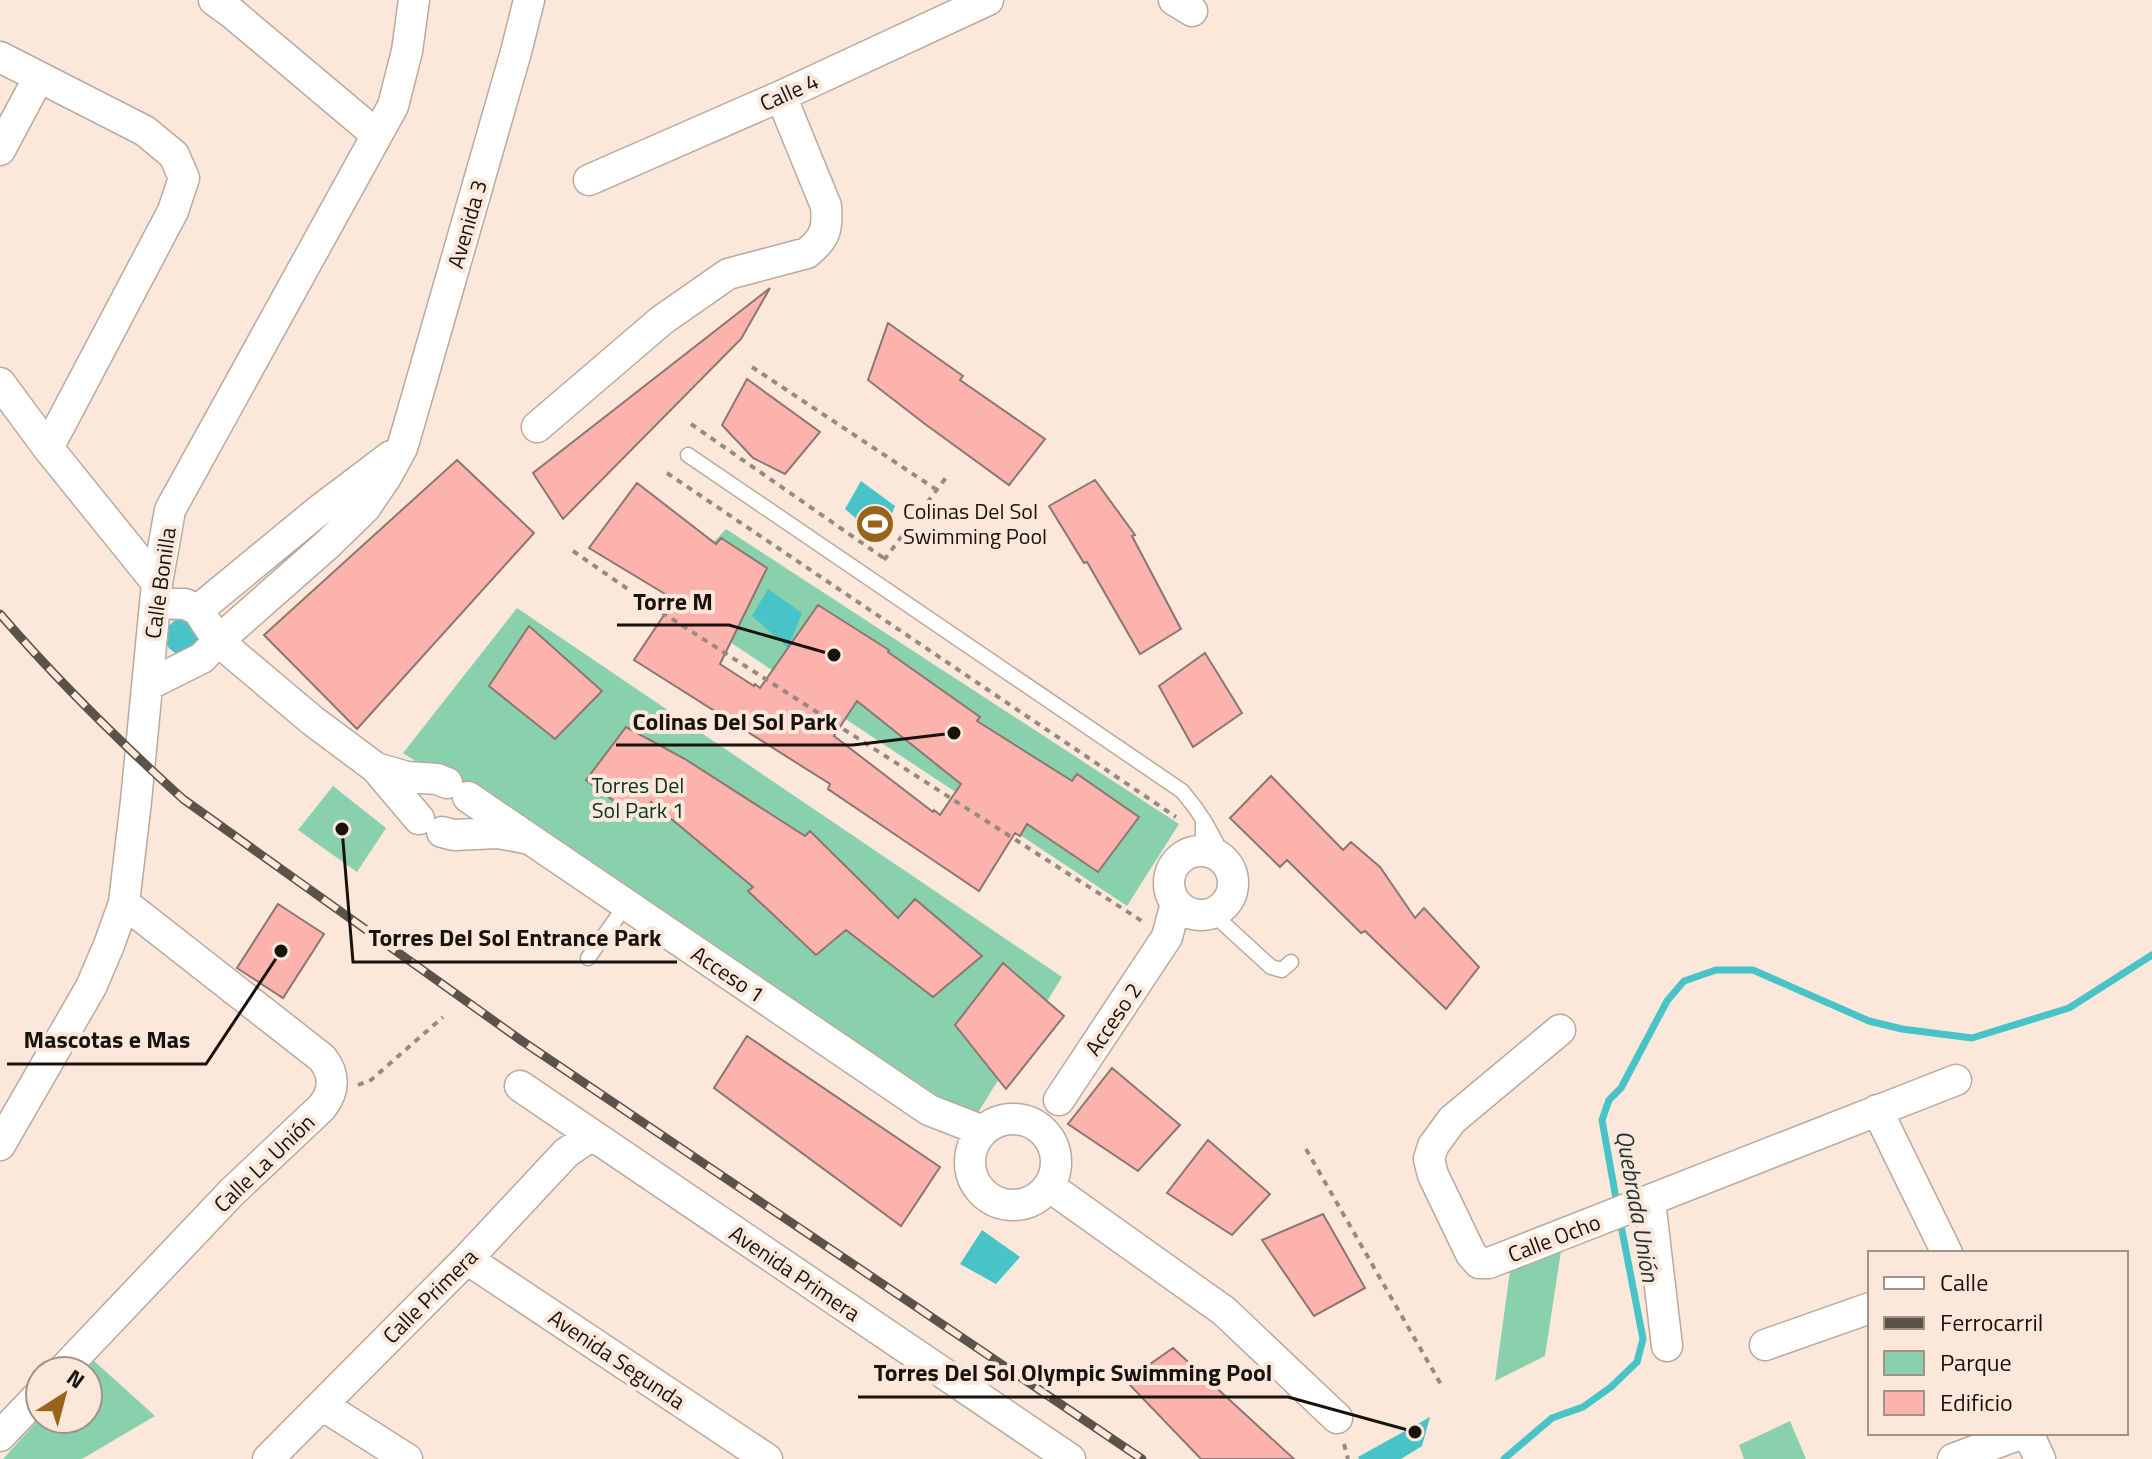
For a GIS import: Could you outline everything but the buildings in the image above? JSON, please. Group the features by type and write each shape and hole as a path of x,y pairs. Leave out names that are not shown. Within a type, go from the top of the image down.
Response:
{"street":[{"path":"214,0 377,135"},
{"name":"Calle Bonilla","path":"0,1145 91,987 124,903 156,593 170,510 393,106 407,51 414,0"},
{"name":"Avenida 3","path":"148,685 202,658 365,508 386,477 402,448 529,0"},
{"name":"Calle 4","path":"589,180 988,0"},
{"path":"0,57 145,131 174,155 184,178 173,211 48,448"},
{"path":"0,150 39,77"},
{"path":"537,427 662,320 728,274 807,253 825,233 826,206 781,96"},
{"path":"0,383 156,593 198,610 218,641"},
{"path":"198,610 317,512 402,448"},
{"name":"Acceso 1","path":"218,641 313,721 376,768 430,825 454,835 498,833 527,838"},
{"name":"Acceso 1","path":"376,768 407,777 437,779 458,790 977,1143"},
{"path":"1188,906 1170,891 1169,878 1173,866 1182,857 1201,853"},
{"name":"Acceso 2","path":"1050,1139 1059,1100 1188,906 1224,906 1231,895 1231,869 1201,853"},
{"name":"Calle La Unión","path":"77,1355 232,1192 322,1107 331,1094 329,1067 322,1058 124,903"},
{"name":"Calle Ocho","path":"1560,1030 1452,1120 1433,1146 1429,1159 1433,1175 1471,1254 1479,1263 1489,1263 1956,1080"},
{"name":"Avenida Primera","path":"520,1086 1070,1459"},
{"name":"Acceso 2","path":"1025,1120 1059,1100"},
{"path":"1877,1110 1946,1251"},
{"path":"1010,1119 1025,1120 1040,1128 1050,1139 1056,1155 1056,1172 1050,1187 1029,1203 1004,1204 982,1192 974,1181 970,1168 977,1143 996,1123 1010,1119"},
{"name":"Calle Primera","path":"268,1459 467,1259 566,1153 592,1135"},
{"path":"1050,1187 1224,1311 1337,1418"},
{"path":"1629,1209 1667,1346"},
{"name":"Avenida Segunda","path":"467,1259 767,1459"},
{"path":"1765,1345 1868,1309"},
{"path":"322,1405 407,1459"},
{"path":"0,1436 24,1411"},
{"path":"1953,1459 2020,1435"},
{"path":"2027,1435 2040,1459"}],"lane":[{"path":"688,455 1182,791 1200,811 1214,834 1201,853"},
{"path":"1200,811 1203,819 1201,853"},
{"path":"588,958 626,905"},
{"path":"1188,906 1271,967 1282,970 1291,962"}],"path":[{"path":"752,367 937,490"},
{"path":"691,424 885,559"},
{"path":"667,473 1182,821"},
{"path":"870,579 948,475"},
{"path":"573,551 655,608 1167,937"},
{"path":"1188,906 1165,870 1173,857 1201,853"},
{"path":"331,1094 371,1080 443,1017"},
{"path":"1306,1149 1443,1388"}],"green space":[{"path":"726,529 1179,824 1127,906 662,597"},
{"name":"Torres Del Sol Park 1","path":"517,608 1062,977 974,1119 403,753"},
{"path":"333,786 386,828 357,872 298,830"},
{"path":"1561,1251 1545,1356 1495,1381 1510,1271"},
{"path":"104,1370 155,1416 82,1459 3,1459 25,1435 104,1435"},
{"path":"1790,1421 1806,1459 1744,1459 1739,1445"}],"water":[{"name":"Colinas Del Sol Swimming Pool","path":"861,481 895,506 881,540 845,509"},
{"path":"768,589 802,613 788,648 752,616"},
{"path":"176,620 191,624 200,636 199,643 180,655 169,648 165,639 167,629"},
{"path":"982,1230 1020,1257 996,1284 960,1264"},
{"path":"1430,1417 1422,1446 1401,1459 1359,1459 1358,1457"}],"waterway":[{"name":"Quebrada Unión","path":"1617,1204 1602,1120 1609,1100 1621,1088 1667,1001 1684,981 1716,970 1753,970 1869,1021 1902,1029 1972,1038 2069,1008 2152,955"},
{"name":"Quebrada Unión","path":"1504,1459 1552,1418 1583,1407 1611,1387 1637,1362 1643,1339 1620,1220"}],"railway":[{"path":"0,614 88,709 183,799 522,1041 1142,1459"}],"place":[{"name":"Colinas Del Sol Swimming Pool","path":"875,524"},
{"name":"Torre M","path":"834,655"},
{"name":"Colinas Del Sol Park","path":"954,733"},
{"name":"Torres Del Sol Entrance Park","path":"342,829"},
{"name":"Mascotas e Mas","path":"281,951"},
{"name":"Torres Del Sol Olympic Swimming Pool","path":"1415,1432"}]}
